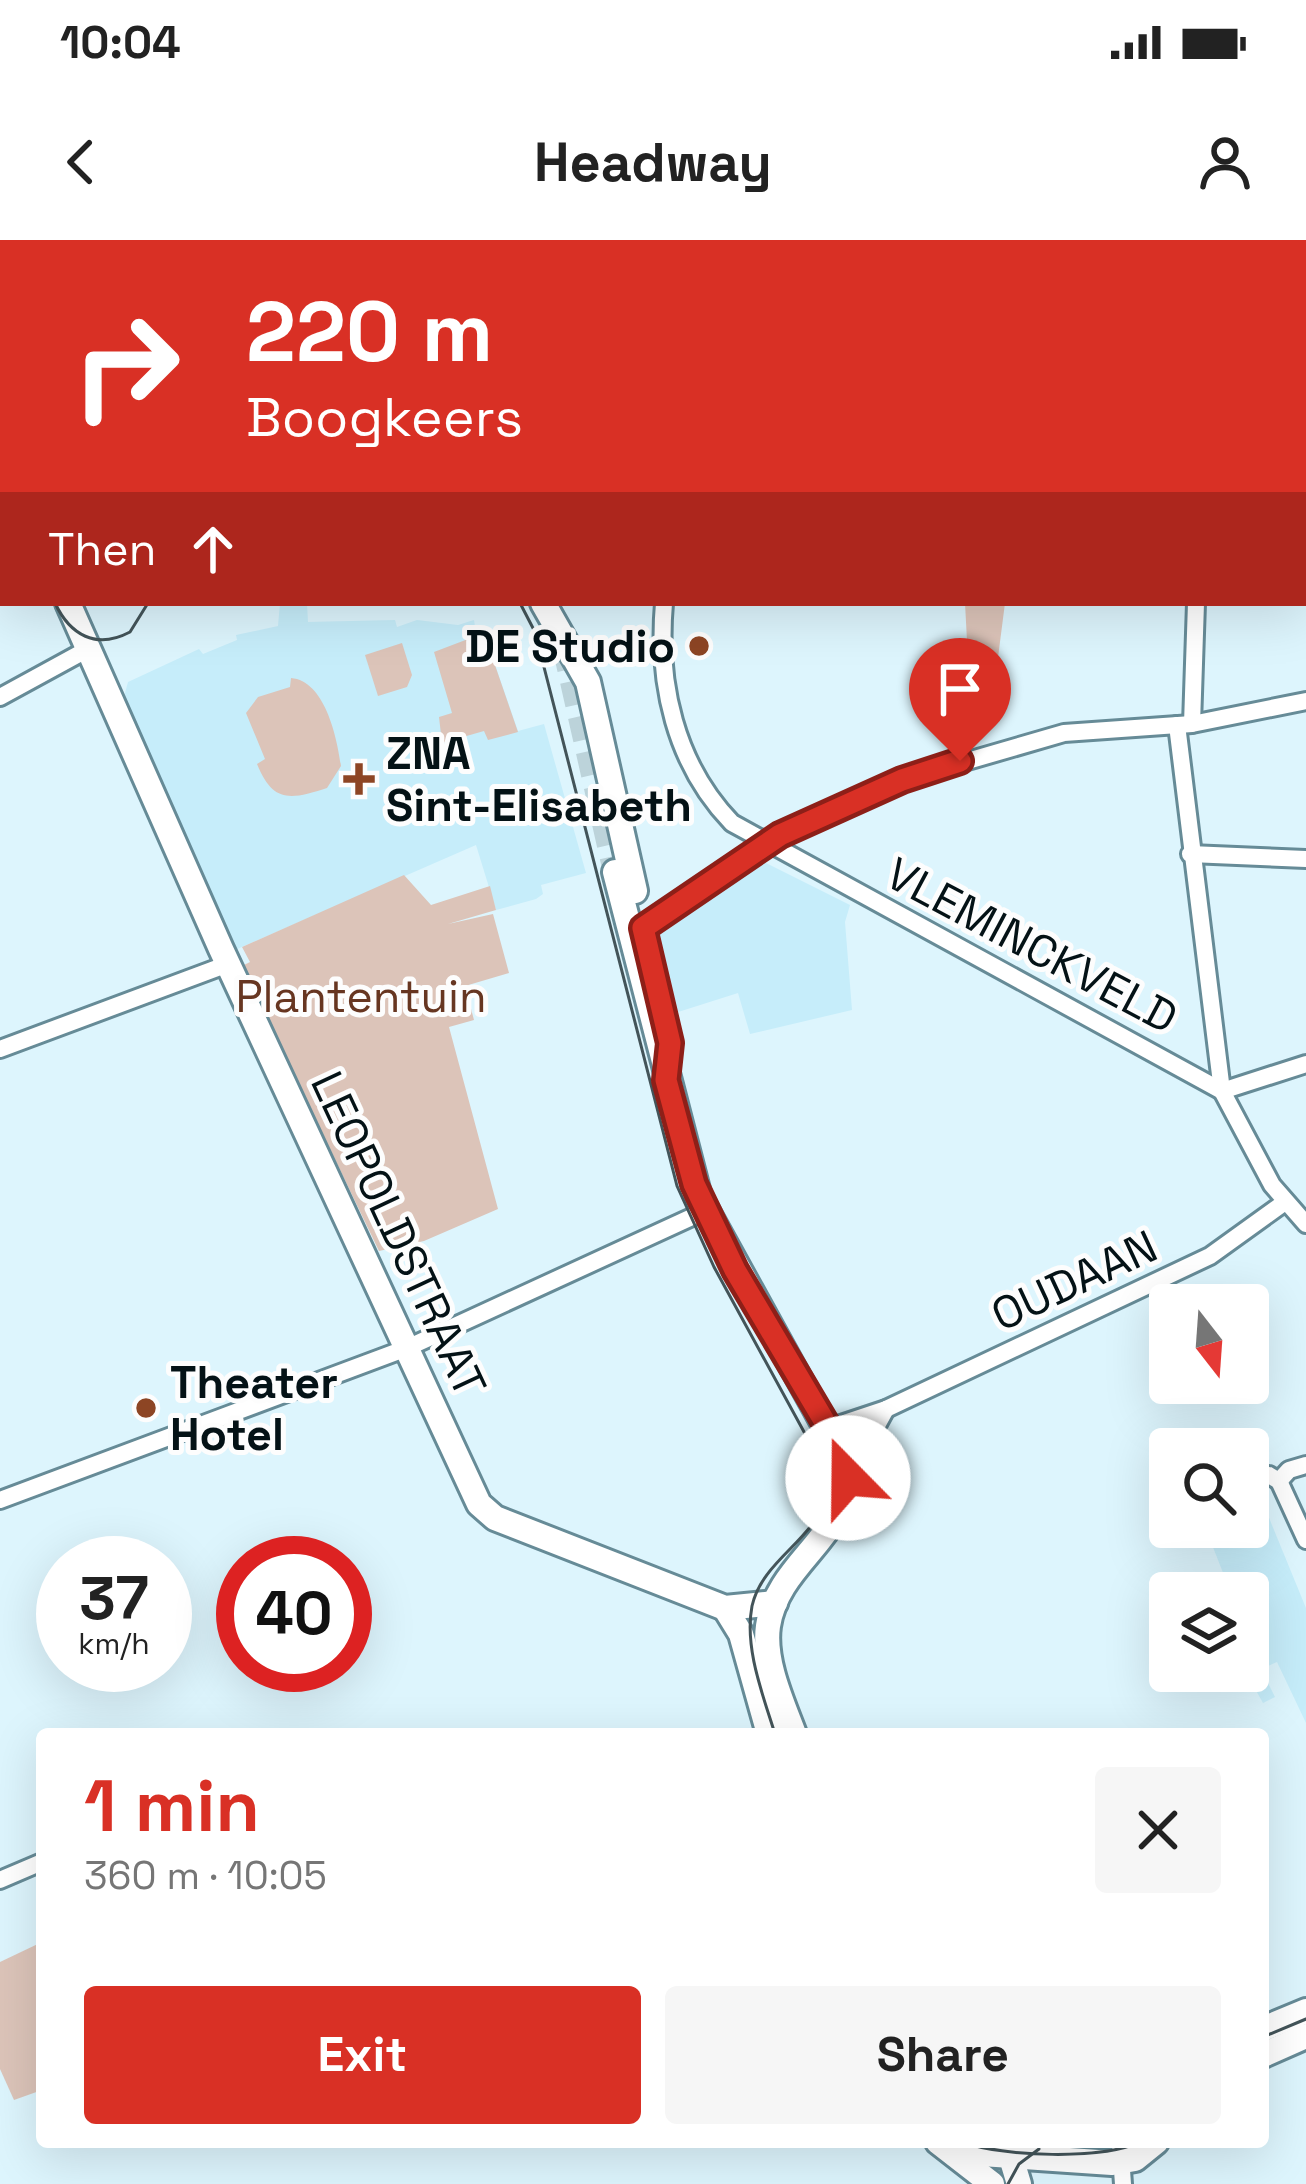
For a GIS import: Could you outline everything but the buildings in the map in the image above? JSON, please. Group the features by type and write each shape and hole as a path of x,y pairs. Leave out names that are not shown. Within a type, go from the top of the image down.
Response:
{"street":[{"name":"LEOPOLDSTRAAT","path":"69,606 470,1490 495,1518 730,1615"},
{"path":"545,606 588,682 670,1043 666,1080"},
{"name":"VLEMINCKVELD","path":"664,606 667,699 686,757 716,806 765,845 1222,1090"},
{"path":"1196,606 1185,725 1190,854 1222,1090 1286,1202 1306,1224"},
{"path":"0,697 88,649"},
{"path":"643,928 765,845 902,780 1064,733 1185,725 1306,701"},
{"path":"1190,854 1306,859"},
{"path":"615,872 666,1080 705,1211 829,1427 848,1478"},
{"path":"0,1048 228,964"},
{"path":"1222,1090 1306,1064"},
{"name":"OUDAAN","path":"829,1427 886,1409 1210,1256 1286,1202"},
{"path":"0,1500 406,1348 705,1211"},
{"path":"792,1728 768,1643 775,1603 792,1570 842,1513 848,1478 886,1409"},
{"path":"1279,1481 1288,1470 1306,1465"},
{"path":"1269,1477 1279,1481 1306,1540"},
{"path":"767,1728 730,1615 775,1603"},
{"path":"0,1880 36,1865"},
{"path":"1269,2026 1306,2011"},
{"path":"1269,2052 1306,2036"},
{"path":"946,2148 992,2184"},
{"path":"949,2148 1010,2162 1121,2163"}],"shaded area":[{"name":"ZNA Sint-Elisabeth","path":"280,606 307,606 308,622 395,620 397,627 417,620 458,625 474,620 477,640 486,639 518,731 544,724 586,873 541,885 543,894 536,899 496,910 476,845 235,950 128,723 125,693 128,682 199,649 203,654 237,640 236,635 278,626"},
{"path":"762,861 850,905 845,922 852,1010 750,1034 738,993 675,1013 657,927"},
{"path":"1269,1518 1306,1608 1306,1723 1277,1662 1269,1666 1269,1572 1223,1572 1213,1548 1269,1548"},
{"path":"1269,1685 1275,1697 1263,1703 1257,1692 1269,1692"}],"green space":[{"path":"965,606 1005,606 996,673 950,676 949,643 967,641"},
{"path":"476,636 486,639 518,732 488,740 484,731 442,743 439,717 452,713 434,652"},
{"path":"402,643 412,675 407,687 378,696 365,655"},
{"path":"291,678 303,681 321,700 341,766 327,788 293,796 276,792 263,777 257,764 265,759 246,713 258,697 290,687"},
{"name":"Plantentuin","path":"404,875 431,905 490,886 496,910 448,924 493,914 509,973 465,986 474,1020 449,1027 498,1209 424,1241 379,1251 242,966 250,962 242,947"},
{"path":"36,1945 36,2092 14,2100 0,2069 0,1962"}],"tunnel":[{"path":"564,646 615,872"}],"tram line":[{"path":"57,606 76,631 106,640 130,632 146,606"},
{"path":"522,606 535,632 677,1186 714,1267 827,1474 827,1494 820,1512 770,1571 752,1606 753,1655 773,1728"},
{"path":"1269,2034 1306,2019"},
{"path":"986,2148 1052,2154 1123,2148"},
{"path":"1008,2184 1019,2164 1039,2149"}],"place":[{"name":"DE Studio","path":"699,646"},
{"name":"ZNA Sint-Elisabeth","path":"359,779"},
{"name":"Theater Hotel","path":"146,1408"}],"route":[{"path":"848,1478 842,1451 735,1270 694,1184 666,1080 670,1043 643,928 780,835 902,780 960,761"}]}
